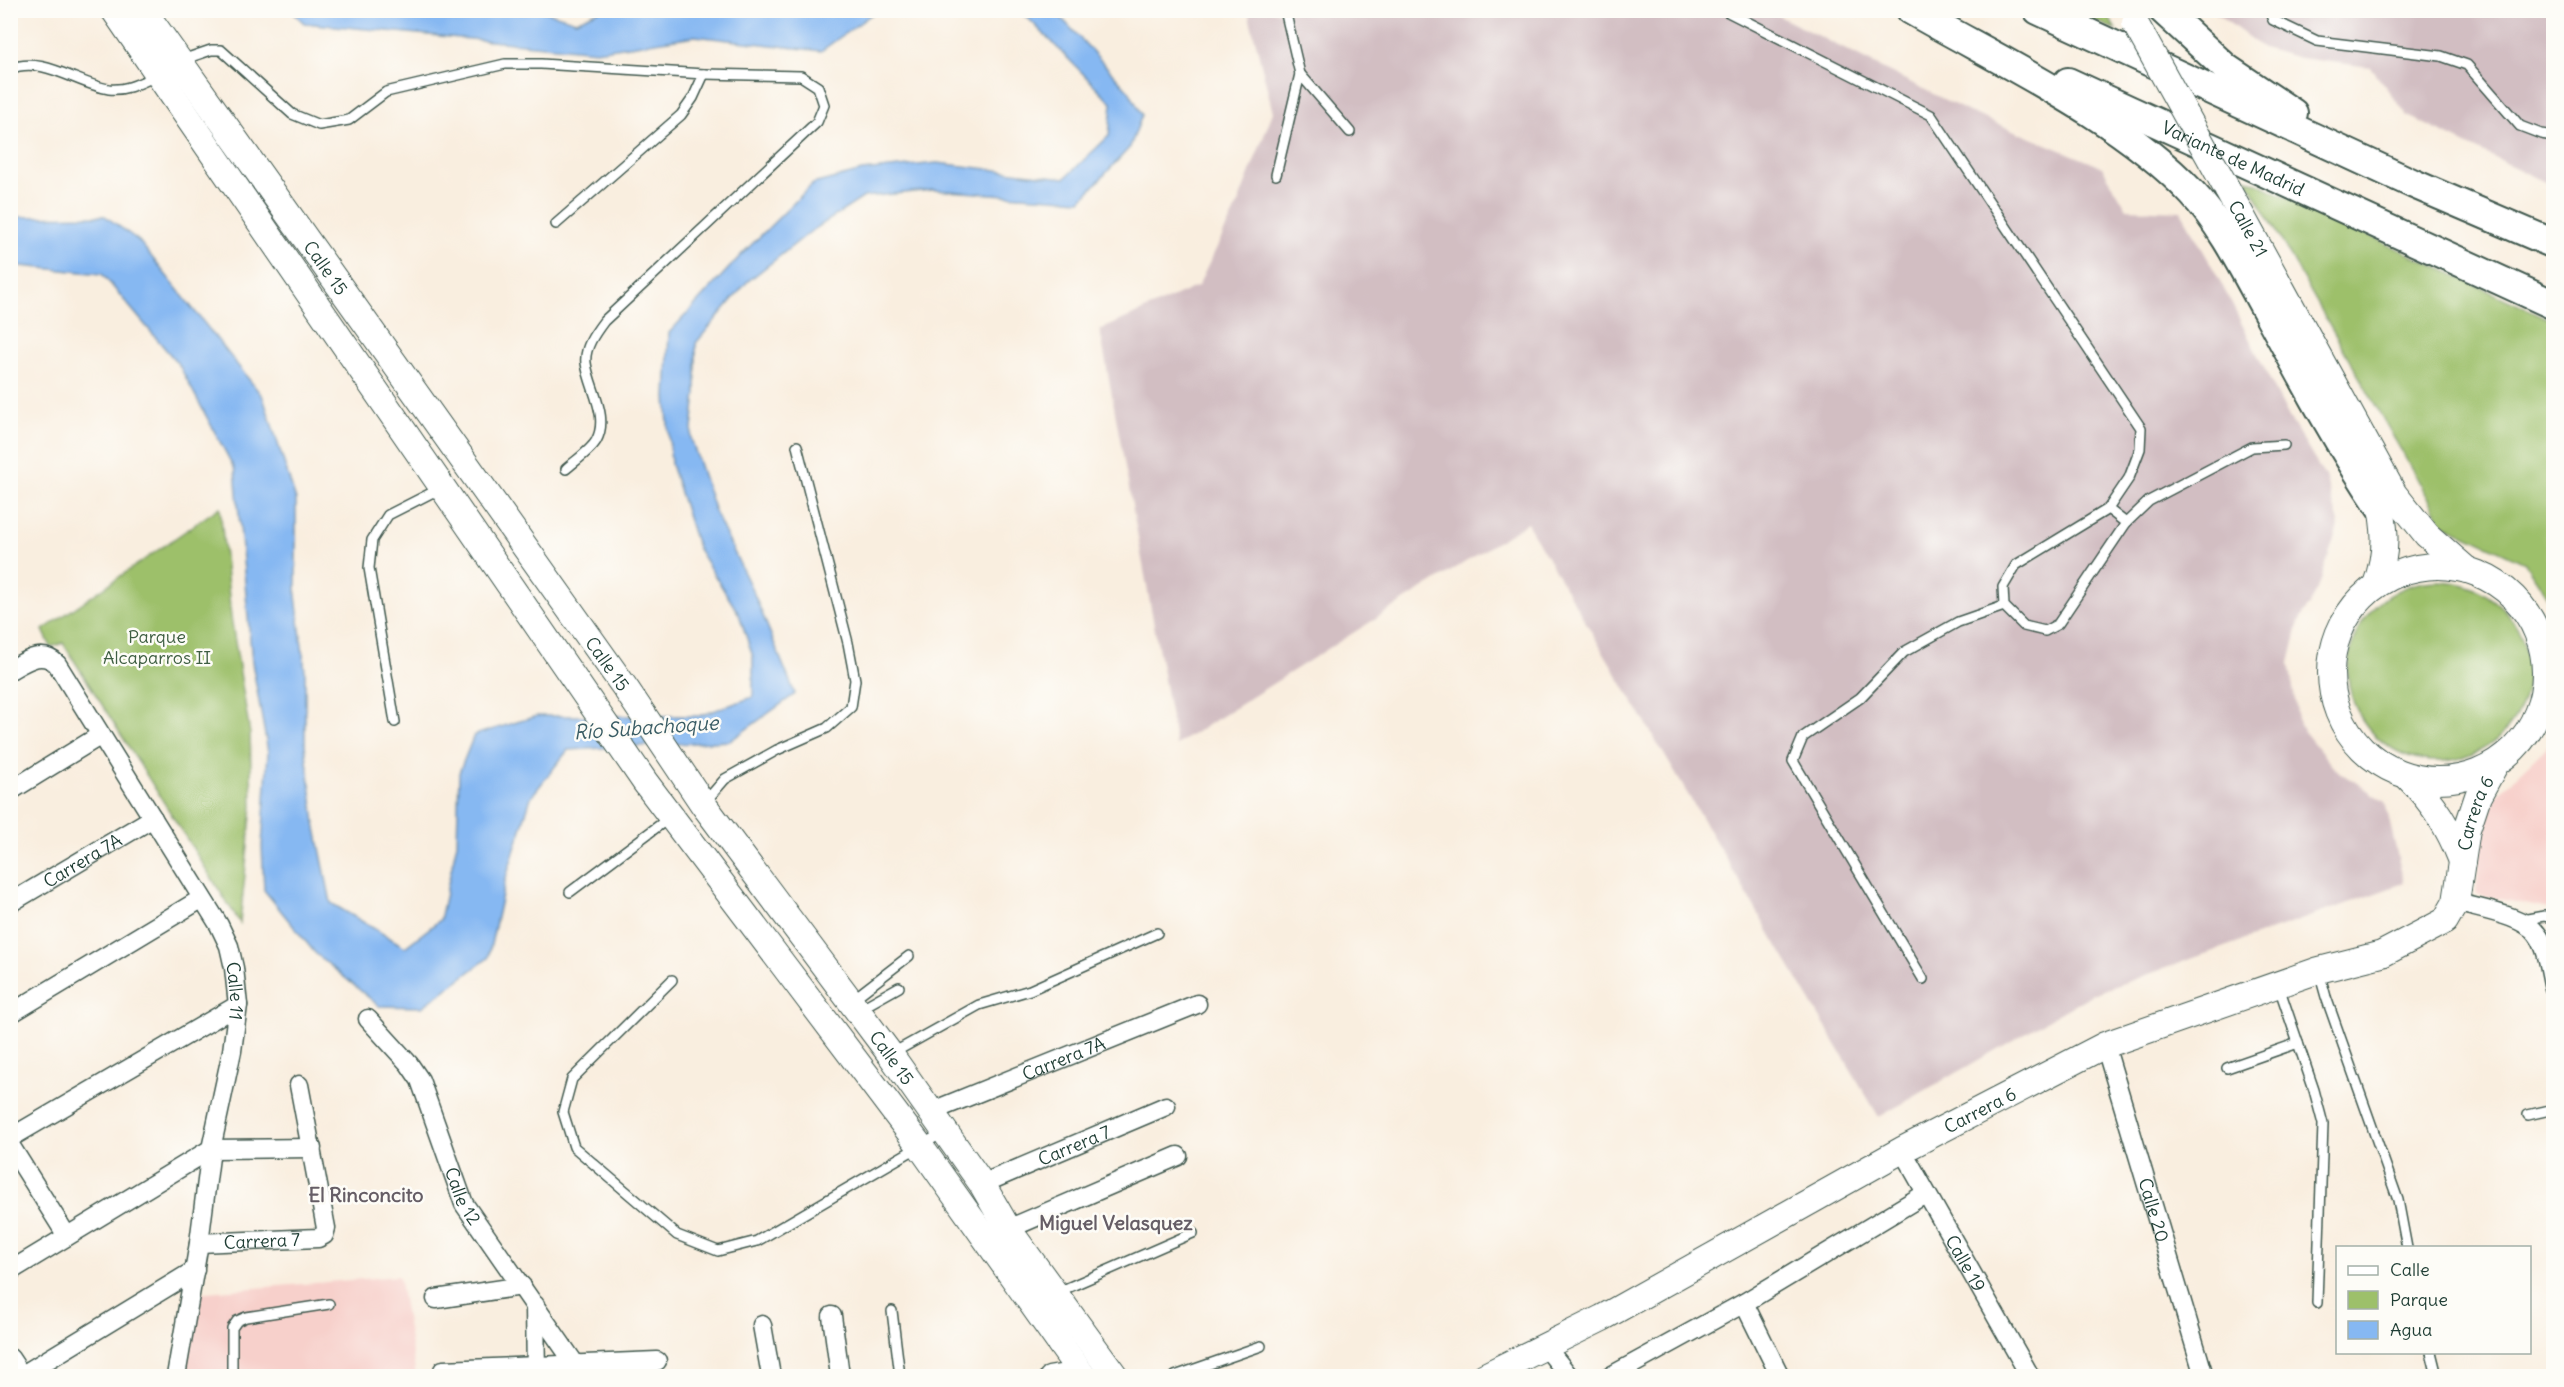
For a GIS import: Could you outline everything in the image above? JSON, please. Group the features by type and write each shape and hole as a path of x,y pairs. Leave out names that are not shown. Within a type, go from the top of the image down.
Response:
{"main road":[{"name":"Variante de Madrid","path":"1912,10 2553,304"},
{"path":"1912,10 2105,122 2165,168 2194,195 2242,267 2344,452 2382,509"},
{"path":"2038,10 2414,184 2553,244"},
{"path":"2163,10 2226,68 2291,111 2414,184"}],"street":[{"name":"Calle 15","path":"114,10 645,782 920,1146 1081,1374"},
{"name":"Calle 15","path":"143,10 626,689 703,804 890,1054 982,1184 1008,1229 1115,1377"},
{"name":"Calle 21","path":"2132,17 2401,502 2427,535 2467,570"},
{"name":"Calle 21","path":"2369,448 2382,509 2386,545 2383,565 2376,585"},
{"path":"443,487 472,472"},
{"path":"2436,566 2467,570 2490,579 2516,599 2527,612 2549,663 2541,706 2531,729 2515,749 2495,765 2468,777 2438,781 2408,777 2381,764 2357,744 2341,719 2332,690 2331,660 2338,631 2354,605 2376,585 2405,571 2436,566"},
{"name":"Calle 11","path":"10,670 30,659 45,656 57,664 229,946 238,1005 232,1051 211,1149 200,1243 176,1377"},
{"path":"2531,729 2553,715"},
{"path":"10,791 101,735"},
{"name":"Carrera 6","path":"1485,1377 1602,1318 1902,1150 2105,1045 2319,970 2382,954 2445,921 2456,902 2467,829 2478,796 2495,765"},
{"name":"Carrera 6","path":"2408,777 2432,802 2451,832 2463,864"},
{"path":"671,817 703,804"},
{"name":"Carrera 7A","path":"10,903 153,818"},
{"path":"10,1014 201,899"},
{"path":"2456,902 2520,920 2537,934 2546,956 2553,988"},
{"name":"Carrera 7A","path":"937,1122 1197,1004"},
{"path":"10,1138 238,1005"},
{"name":"Calle 12","path":"368,1019 410,1064 420,1080 464,1204 575,1364"},
{"name":"Calle 20","path":"2105,1045 2204,1377"},
{"path":"10,1270 211,1149 312,1148 299,1085"},
{"name":"Carrera 7","path":"982,1184 1166,1106"},
{"path":"10,1145 67,1236"},
{"name":"Carrera 7","path":"200,1243 318,1238 324,1235 326,1228 312,1148"},
{"name":"Calle 19","path":"1902,1150 2023,1374"},
{"path":"1008,1229 1178,1156"},
{"path":"1611,1377 1744,1303 1925,1194"},
{"path":"10,1358 22,1376 195,1270"},
{"path":"436,1299 522,1286"},
{"path":"1744,1303 1780,1377"},
{"path":"535,1305 535,1371"},
{"path":"832,1316 840,1377"},
{"path":"762,1324 771,1377"},
{"path":"1545,1346 1552,1377"},
{"path":"1545,1346 1569,1377"},
{"path":"443,1370 535,1371 575,1364 657,1361"},
{"path":"1048,1377 1081,1374"}],"lane":[{"path":"1276,175 1300,74 1285,10"},
{"path":"1724,10 1931,115 2141,428 2140,449 2129,478 2109,509 2016,565 2003,587 2004,606 2024,626 2045,631 2058,624 2126,523 2149,501 2252,447 2284,445"},
{"path":"2269,10 2272,20 2317,41 2441,56 2467,65 2520,126 2541,134 2553,135"},
{"path":"10,69 21,64 44,68 109,89 132,87 180,61 211,50 221,50 292,114 319,125 349,120 386,92 505,64 541,64 704,74 801,76 818,87 824,105 817,122 604,321 591,339 586,362 602,418 600,431 596,442 566,469"},
{"path":"556,224 681,115 693,98 704,74"},
{"path":"1300,74 1350,132"},
{"path":"703,804 725,779 777,750 827,728 851,707 855,680 848,643 797,446"},
{"path":"395,722 369,568 372,540 388,515 443,487"},
{"path":"2109,509 2126,523"},
{"path":"1923,979 1793,760 1803,737 1860,698 1904,652 1958,622 2004,606"},
{"path":"570,892 671,817"},
{"path":"2520,920 2544,916 2553,918"},
{"path":"890,1054 979,1005 1030,990 1158,933"},
{"path":"854,1006 909,956"},
{"path":"2319,970 2326,997 2398,1200 2408,1246"},
{"path":"672,980 572,1078 563,1112 574,1147 677,1235 718,1251 757,1241 920,1146 937,1122"},
{"path":"2278,984 2323,1124 2317,1303"},
{"path":"854,1006 899,987"},
{"path":"2227,1068 2298,1043"},
{"path":"2528,1115 2553,1109"},
{"path":"1056,1293 1193,1233"},
{"path":"232,1377 232,1328 237,1321 246,1317 329,1304"},
{"path":"892,1311 900,1377"},
{"path":"1175,1377 1261,1346"},
{"path":"2431,1354 2437,1377"}],"shaded area":[{"path":"1248,11 1769,11 1969,112 2102,167 2127,209 2181,211 2218,277 2289,417 2325,477 2339,523 2318,589 2299,622 2289,663 2299,725 2333,767 2385,802 2404,883 2093,994 1879,1117 1527,523 1176,745 1100,330 1198,286 1237,206 1273,112"},
{"path":"2213,11 2553,11 2553,186 2408,116 2370,67 2300,58 2263,48"},
{"path":"2553,741 2553,920 2549,909 2476,894 2481,829 2496,796"},
{"path":"399,1276 416,1376 184,1376 195,1293"}],"green space":[{"path":"2073,11 2105,11 2116,30"},
{"path":"2246,178 2553,321 2553,605 2525,563 2443,524"},
{"name":"Parque Alcaparros II","path":"220,507 231,617 250,734 252,806 240,923 63,643 51,647 43,630"},
{"path":"2438,581 2472,588 2501,608 2521,637 2528,671 2521,705 2501,734 2472,754 2438,761 2404,754 2375,734 2355,705 2348,671 2355,637 2375,608 2404,588"}],"water":[{"path":"540,10 576,21 601,10 709,10 769,15 793,10 876,11 821,51 695,36 596,51 304,23 292,11"},
{"name":"Río Subachoque","path":"1018,11 1055,11 1129,91 1142,115 1130,147 1081,200 933,190 864,197 810,232 747,282 696,343 696,393 691,438 715,512 755,596 795,694 730,741 568,750 531,797 505,881 488,958 422,1007 379,1006 315,953 264,890 262,846 268,752 252,662 235,470 179,365 102,274 11,265 10,217 105,216 139,241 263,397 296,500 296,596 305,671 305,745 315,823 331,903 405,947 440,920 457,843 459,773 474,735 537,716 699,716 753,697 753,657 739,614 698,549 671,464 666,397 669,333 743,253 813,184 862,171 937,163 1065,178 1109,136 1112,103 1029,19"}],"district":[{"name":"El Rinconcito","path":"366,1194"},
{"name":"Miguel Velasquez","path":"1116,1222"}]}
